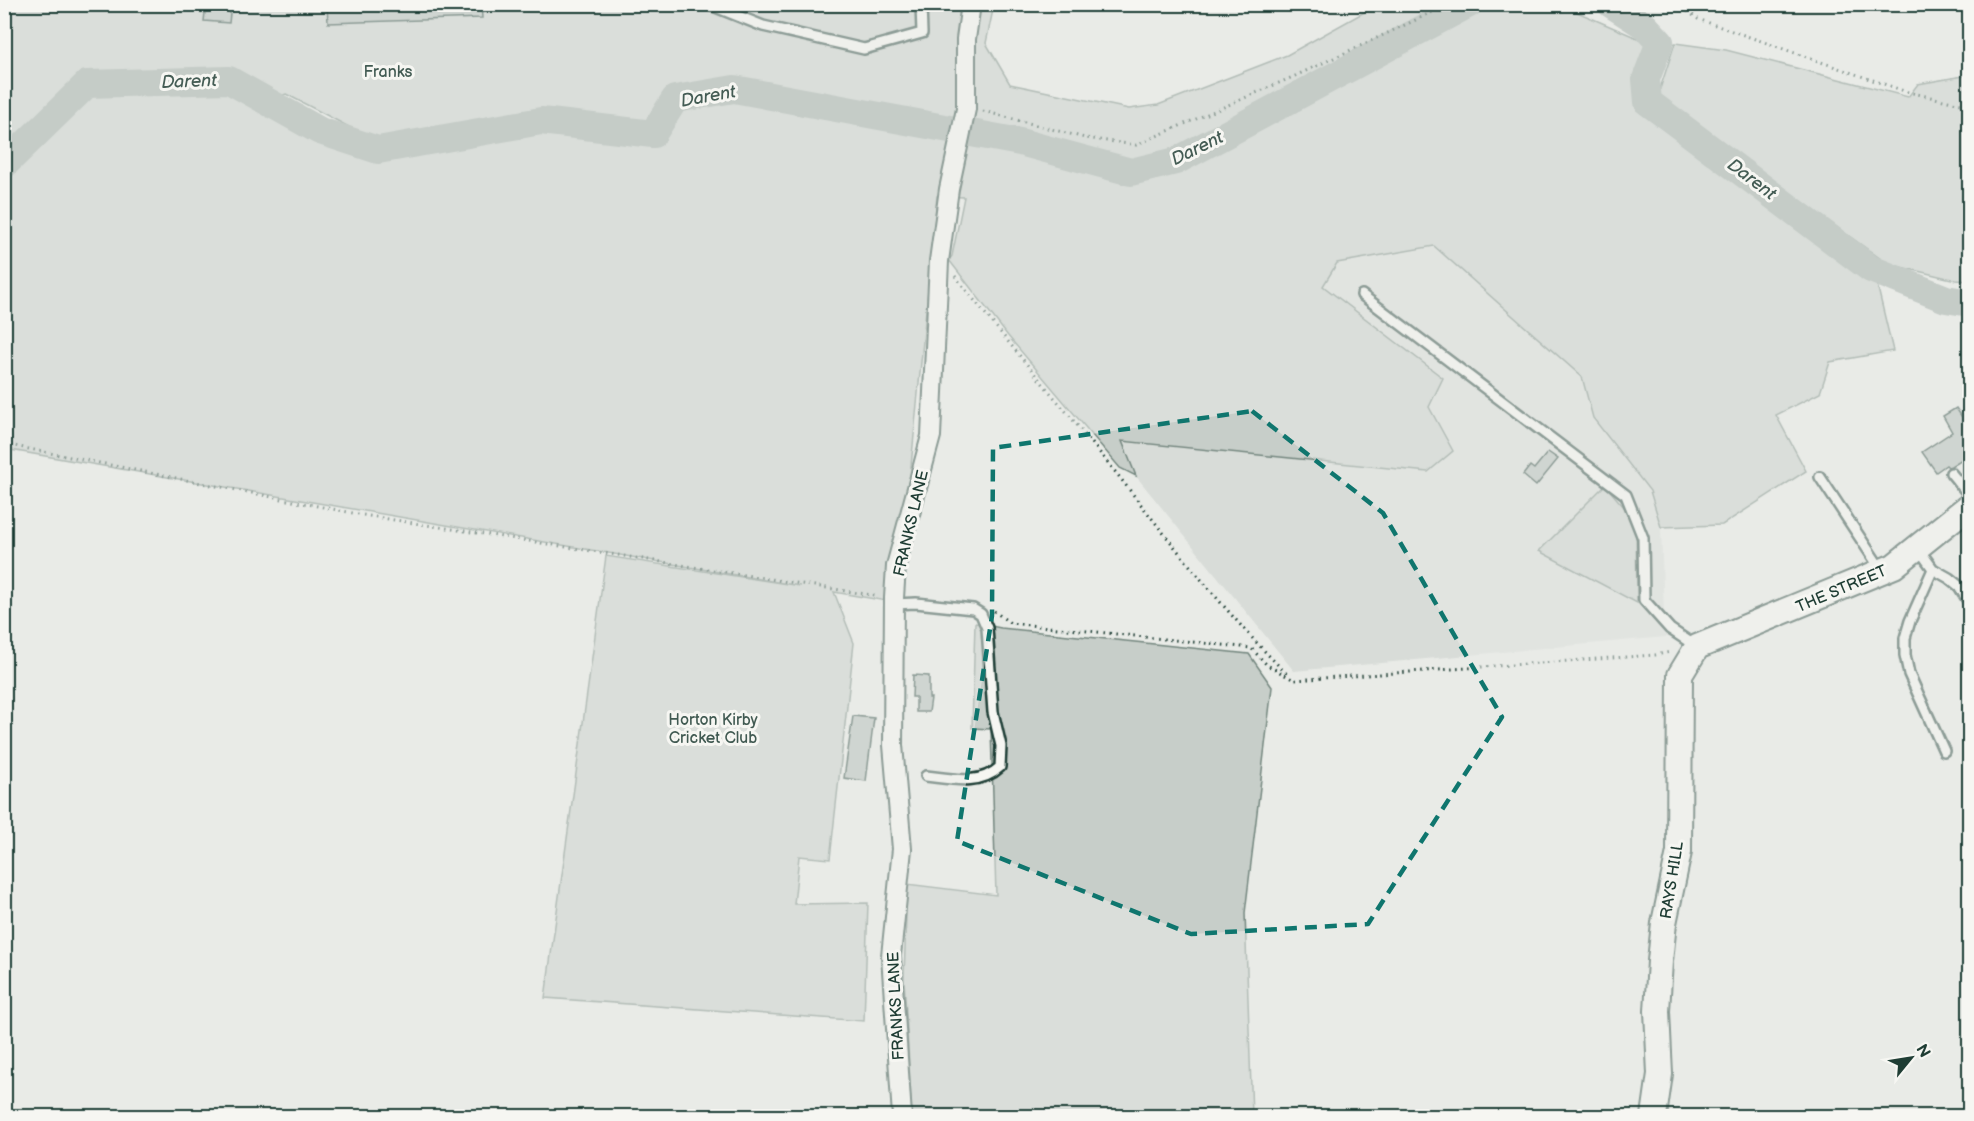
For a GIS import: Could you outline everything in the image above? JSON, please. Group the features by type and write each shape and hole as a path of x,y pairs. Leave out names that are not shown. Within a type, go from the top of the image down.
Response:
{"street":[{"name":"FRANKS LANE","path":"902,1116 891,956 902,849 894,745 896,566 932,436 939,261 949,189 966,110 966,39 971,4"},
{"name":"THE STREET","path":"1697,647 1894,566 1970,505"},
{"name":"RAYS HILL","path":"1654,1116 1660,1074 1657,1021 1660,961 1664,923 1678,852 1680,675 1697,647"}],"lane":[{"path":"708,4 763,26 864,49 922,33 921,4"},
{"path":"1362,295 1626,495 1643,538 1644,600 1670,629 1697,647"},
{"path":"1951,473 1970,496"},
{"path":"1820,477 1882,571"},
{"path":"1918,548 1933,569 1959,586 1970,604"},
{"path":"1933,569 1910,621 1905,638 1905,655 1909,674 1944,751"},
{"path":"894,601 973,609 981,614 987,628 993,712 1001,746 1000,767 991,776 977,779 926,776"}],"path":[{"path":"966,110 977,109 1085,138 1137,145 1295,76 1450,4"},
{"path":"1678,4 1698,19 1720,27 1904,91 1970,106"},
{"path":"939,261 946,266 1116,473 1181,557 1269,656 1294,680"},
{"path":"4,444 363,515 894,601"},
{"path":"992,609 1010,623 1251,648 1267,665 1294,680 1655,655 1697,647"}],"highlighted area":[{"path":"1252,411 1383,513 1502,717 1368,924 1191,934 957,841 992,616 993,448"}],"shaded area":[{"path":"1434,246 1582,377 1593,418 1650,491 1661,527 1664,615 1688,635 1294,671 1136,476 1122,440 1428,472 1452,451 1429,407 1443,377 1323,286 1337,263"}],"green space":[{"path":"5,5 994,5 986,43 1010,84 1129,109 1158,105 1287,55 1377,5 1561,5 1651,44 1637,110 1877,284 1893,351 1830,362 1820,393 1776,415 1806,471 1722,525 1661,527 1650,491 1593,418 1582,377 1434,246 1337,263 1323,286 1443,378 1429,407 1453,451 1428,472 1122,441 1136,476 1120,468 1008,336 949,260 952,256 964,197 937,196 909,487 886,601 834,592 854,643 830,859 799,856 794,904 868,903 864,1021 545,998 606,556 800,586 5,449 4,159 12,149 5,155","holes":["741,85 844,97 920,112","286,94 372,139 518,132 382,158 307,137 258,104"]},
{"path":"1675,43 1726,50 1908,97 1918,84 1969,75 1969,281 1888,264 1657,98"},
{"path":"1605,485 1636,521 1637,603 1539,551"},
{"path":"975,623 1001,628 1249,654 1272,687 1245,913 1252,1116 912,1116 904,979 907,884 996,895 991,729 972,728"}],"building":[{"path":"206,4 231,4 229,23 204,21"},
{"path":"327,4 481,4 482,18 328,23"},
{"path":"1956,408 1970,429 1970,470 1962,459 1936,472 1922,452 1952,432 1943,416"},
{"path":"1548,452 1558,459 1536,486 1523,475 1530,466 1534,469"},
{"path":"913,675 929,676 929,698 931,698 929,712 916,712 916,697 912,697"},
{"path":"853,716 874,718 866,781 844,778"}],"waterway":[{"name":"Darent","path":"4,165 87,84 229,80 320,131 378,150 541,121 653,134 675,99 734,89 1020,142 1131,172 1176,161 1469,4"},
{"name":"Darent","path":"1611,4 1645,26 1660,42 1646,79 1648,102 1871,269 1946,299 1970,303"}],"park label":[{"name":"Franks","path":"388,71"},
{"name":"Horton Kirby Cricket Club","path":"713,728"}]}
